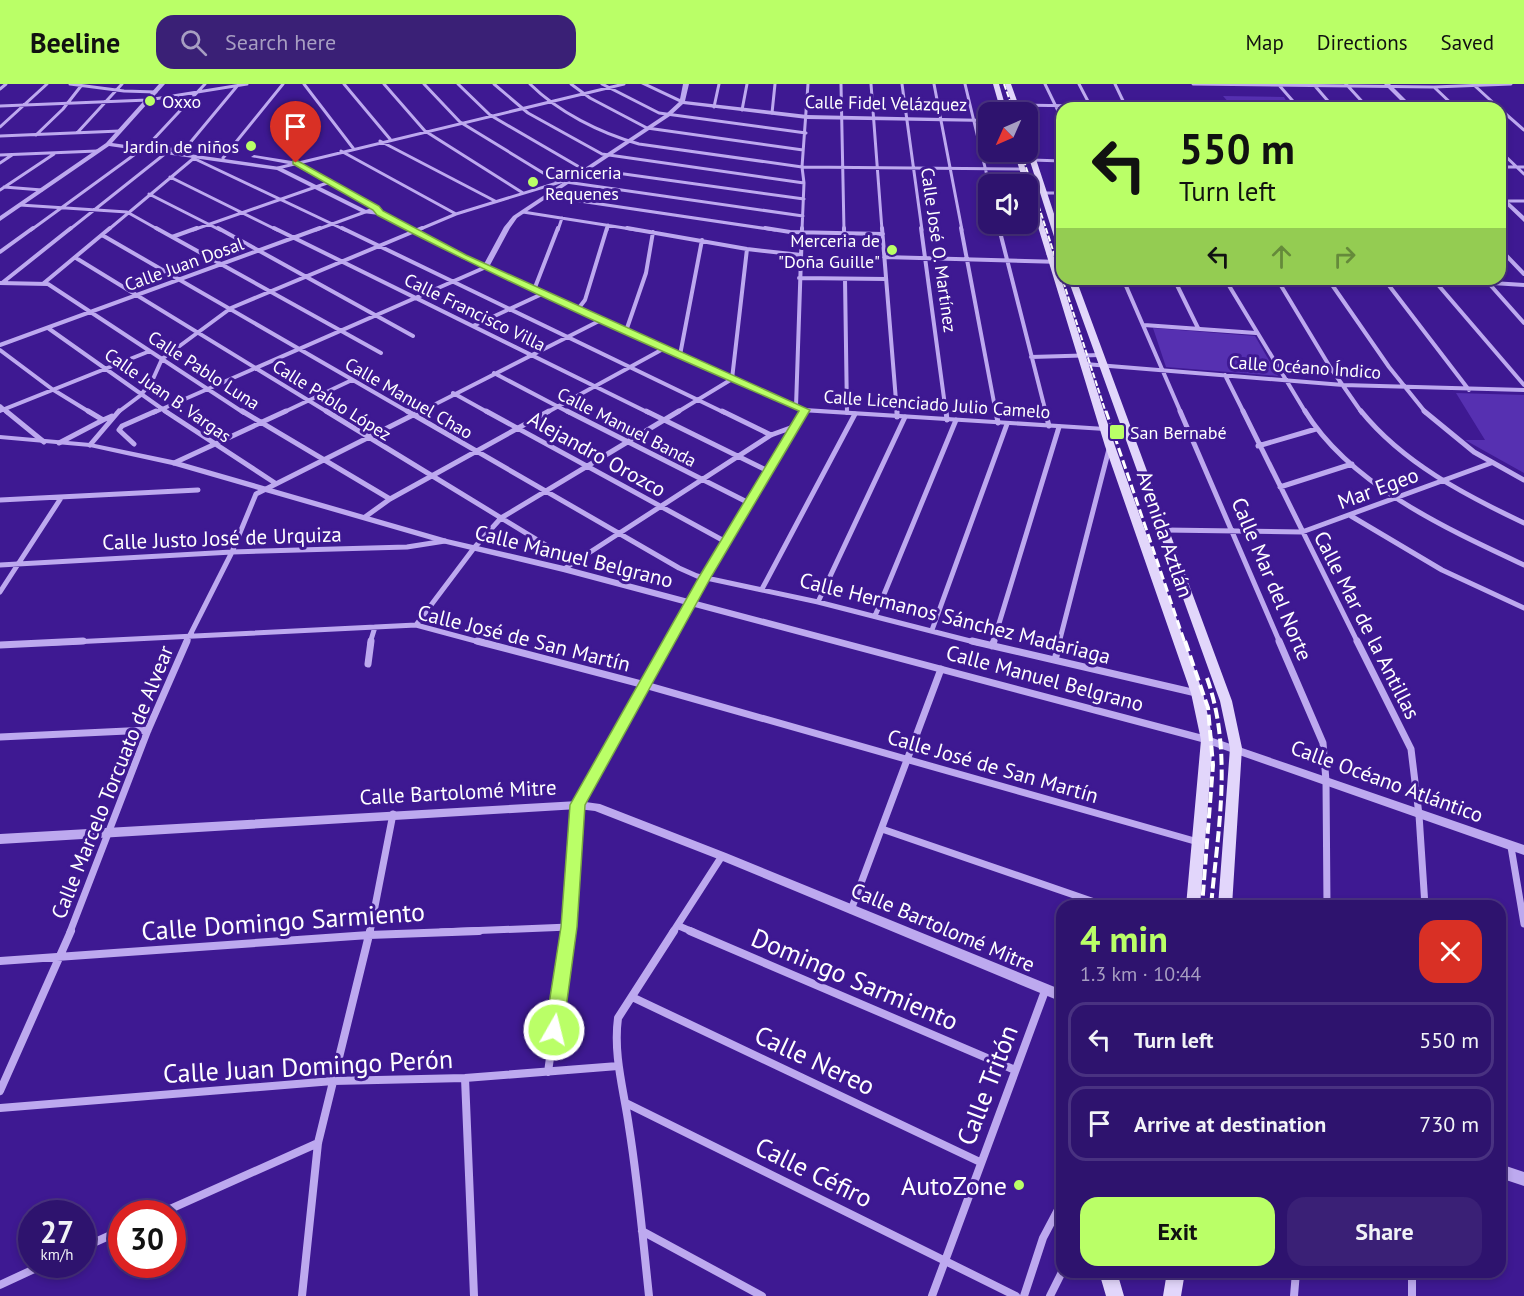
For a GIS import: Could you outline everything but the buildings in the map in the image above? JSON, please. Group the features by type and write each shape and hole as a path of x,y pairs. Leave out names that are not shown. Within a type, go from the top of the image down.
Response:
{"main road":[{"path":"996,84 1001,102"},
{"path":"1008,84 1015,102"},
{"name":"Avenida Aztlán","path":"1021,162 1024,174"},
{"path":"1033,162 1056,232"},
{"name":"Avenida Aztlán","path":"1038,215 1054,259"},
{"name":"Avenida Aztlán","path":"1061,285 1110,446 1197,693 1207,740 1193,900"},
{"name":"Avenida Aztlán","path":"1074,285 1226,701 1236,748 1225,900"},
{"path":"1110,1278 1116,1296"},
{"path":"1172,1296 1175,1278"}],"street":[{"path":"0,89 6,84"},
{"path":"0,127 46,84"},
{"path":"70,84 156,92"},
{"path":"77,133 122,84"},
{"path":"0,219 108,144 162,84"},
{"path":"0,252 152,141 205,84"},
{"path":"0,106 148,100 247,84"},
{"path":"1,283 44,283 195,157 225,156 283,84"},
{"path":"304,84 353,148"},
{"path":"344,84 390,139"},
{"path":"384,84 425,131 523,192"},
{"path":"424,84 460,122 564,181 803,216"},
{"path":"458,84 490,115 568,161 588,169 804,199"},
{"path":"494,84 520,108 608,156 804,183"},
{"path":"530,84 548,102 627,142 802,167 1023,169"},
{"path":"571,84 583,94 647,128 803,150"},
{"path":"602,84 659,114 806,133"},
{"path":"278,168 380,141 624,84"},
{"name":"Calle Fidel Velázquez","path":"644,84 682,102 714,107 807,117 978,120"},
{"path":"59,443 116,414 141,395 153,379 162,359 231,308 456,214 564,181 588,169 668,115 682,102 686,84"},
{"path":"714,107 719,84"},
{"path":"742,110 747,84"},
{"path":"772,113 776,84"},
{"path":"548,1072 569,927 578,805 705,577 768,471 793,426 800,408 799,278 804,199 802,167 808,84"},
{"path":"840,84 844,234"},
{"path":"818,602 901,417 884,257 871,84"},
{"name":"Calle José O. Martínez","path":"902,84 952,420"},
{"path":"932,630 1002,423 966,260 934,84"},
{"path":"965,84 986,174"},
{"path":"1038,105 1056,105 1045,84"},
{"path":"1078,84 1087,102"},
{"path":"1115,84 1124,102"},
{"path":"1193,84 1434,87 1511,84"},
{"path":"1431,84 1450,102"},
{"path":"33,138 63,109 82,85"},
{"path":"184,150 238,85"},
{"path":"1279,85 1294,102"},
{"path":"1315,85 1329,102"},
{"path":"1346,85 1362,102"},
{"path":"1388,85 1404,102"},
{"path":"1474,86 1493,102"},
{"path":"1506,114 1524,130"},
{"path":"0,137 118,133"},
{"path":"0,137 33,138 118,133"},
{"path":"380,141 495,201"},
{"path":"108,144 296,163"},
{"path":"170,150 195,157 699,398 771,435"},
{"path":"1,283 170,150"},
{"path":"0,155 98,151"},
{"path":"340,151 456,214"},
{"path":"1,188 56,153"},
{"path":"0,163 13,154"},
{"name":"Calle Licenciado Julio Camelo","path":"225,156 278,168 365,212 378,211"},
{"path":"1506,157 1524,174"},
{"path":"1038,160 1056,161"},
{"name":"Calle Licenciado Julio Camelo","path":"296,163 378,211 486,267 732,380 800,408 851,414 1105,429"},
{"path":"1506,166 1524,167"},
{"name":"Calle Francisco Villa","path":"170,177 768,471"},
{"path":"134,444 119,429 161,408 486,267 507,227 564,181"},
{"path":"172,237 330,182"},
{"path":"1,188 42,190"},
{"path":"1044,193 1056,193"},
{"path":"149,194 210,224 413,336"},
{"path":"546,196 802,233 883,234"},
{"path":"1506,199 1524,201"},
{"path":"1506,203 1524,220"},
{"path":"20,205 95,208 127,212 381,353"},
{"name":"Calle Juan Dosal","path":"0,345 365,212"},
{"path":"523,212 747,249 801,255"},
{"path":"473,326 510,309 538,292 562,218"},
{"path":"578,309 585,300 608,225"},
{"path":"626,331 646,273 653,232"},
{"path":"1000,234 1049,426"},
{"name":"Calle Manuel Chao","path":"102,235 543,491 679,568 705,577"},
{"path":"680,356 702,240"},
{"path":"416,626 474,548 501,518 732,380 747,249"},
{"path":"1506,255 1524,274"},
{"path":"884,257 1006,261 1054,259"},
{"name":"Calle Pablo López","path":"76,258 309,400 367,438 575,563"},
{"path":"799,278 886,279"},
{"path":"762,589 851,414 845,279"},
{"name":"Calle Pablo Luna","path":"44,283 54,287 90,313 260,423 390,499"},
{"path":"1506,283 1524,285"},
{"name":"Calle Mar del Norte","path":"1126,285 1323,743 1326,781 1326,900"},
{"path":"1177,285 1198,328"},
{"path":"1228,285 1284,380 1316,429 1352,464 1397,498 1460,535 1524,565"},
{"path":"1281,285 1342,385 1366,417 1391,441 1444,481 1524,524"},
{"path":"1332,285 1405,387 1429,416 1491,463 1524,480"},
{"path":"1389,285 1469,390"},
{"path":"1437,285 1524,388"},
{"path":"1491,285 1524,323"},
{"path":"262,490 601,320"},
{"path":"1144,326 1256,333"},
{"name":"Calle Juan B. Vargas","path":"48,328 141,395 276,483"},
{"path":"365,517 390,499 430,476 663,349"},
{"path":"0,350 52,389 103,420"},
{"path":"2,409 150,351"},
{"path":"1031,357 1101,360"},
{"name":"Calle Océano Índico","path":"1083,360 1101,360 1164,370 1342,385 1469,390 1524,388"},
{"name":"Calle Manuel Banda","path":"494,373 558,408 749,503"},
{"name":"Calle Mar de la Antillas","path":"1225,375 1258,446 1411,750 1419,815 1425,900"},
{"path":"174,464 352,380"},
{"name":"Alejandro Orozco","path":"453,393 726,542"},
{"path":"2,409 44,442"},
{"path":"90,445 116,414"},
{"path":"875,616 952,420"},
{"path":"564,569 771,435 793,426"},
{"path":"992,646 1059,427"},
{"path":"1258,446 1316,429"},
{"name":"Calle Manuel Belgrano","path":"0,437 90,445 174,464 445,541 564,569 1236,748"},
{"path":"1055,660 1110,446"},
{"name":"Mar Egeo","path":"1165,530 1302,532 1491,463"},
{"path":"1280,487 1352,464"},
{"path":"0,500 198,490"},
{"name":"Calle Marcelo Torcuato de Alvear","path":"0,1091 60,957 148,730 189,636 232,552 254,498 262,490"},
{"path":"0,592 16,564 61,498"},
{"path":"1351,516 1442,570 1524,608"},
{"name":"Calle Justo José de Urquiza","path":"0,565 232,552 407,547 445,541"},
{"name":"Calle Hermanos Sánchez Madariaga","path":"705,577 1197,693"},
{"name":"Calle José de San Martín","path":"0,645 416,626 645,685 1198,842"},
{"path":"368,664 368,651 375,627"},
{"path":"851,910 941,669"},
{"path":"0,737 148,730"},
{"name":"Calle Océano Atlántico","path":"1236,748 1419,815 1524,850"},
{"name":"Calle Bartolomé Mitre","path":"0,839 393,814 578,805 596,807 722,856 1056,994"},
{"path":"302,1296 318,1143 369,935 393,814"},
{"path":"882,829 1089,900"},
{"path":"1511,847 1521,880 1524,924"},
{"path":"649,1296 626,1103 615,1043 618,1018 722,856"},
{"name":"Domingo Sarmiento","path":"679,926 1015,1070"},
{"name":"Calle Domingo Sarmiento","path":"0,961 369,935 569,927"},
{"name":"Calle Tritón","path":"932,1296 1045,991"},
{"name":"Calle Nereo","path":"632,997 980,1162"},
{"name":"Calle Juan Domingo Perón","path":"0,1108 333,1082 465,1078 618,1066"},
{"path":"465,1078 474,1296"},
{"name":"Calle Céfiro","path":"626,1103 1016,1296"},
{"path":"186,1202 318,1143"},
{"path":"1506,1173 1524,1179"},
{"path":"1024,1296 1043,1238 1056,1213"},
{"path":"642,1231 762,1296"},
{"path":"0,1285 18,1277"},
{"path":"1050,1296 1059,1278"},
{"path":"1294,1296 1296,1278"},
{"path":"1412,1278 1412,1296"}],"shaded area":[{"path":"1223,96 1284,97 1287,102 1228,102"},
{"path":"1153,328 1255,336 1278,376 1166,367"},
{"path":"1456,393 1524,395 1524,473 1465,440 1485,440"}],"railway":[{"path":"1004,84 1010,102"},
{"path":"1024,162 1056,259"},
{"path":"1064,285 1106,413"},
{"path":"1106,411 1185,643"},
{"path":"1185,641 1208,708 1213,765 1202,900"},
{"path":"1207,678 1215,706 1222,762 1220,820 1212,900"}],"place":[{"name":"Oxxo","path":"150,101"},
{"name":"Jardin de niños","path":"251,146"},
{"name":"Carniceria Requenes","path":"533,182"},
{"name":"Merceria de \"Doña Guille\"","path":"892,250"},
{"name":"San Bernabé","path":"1117,432"},
{"name":"AutoZone","path":"1019,1185"}],"route":[{"path":"296,163 376,208 380,213 463,257 732,380 804,410 705,577 578,805 569,927 554,1030"}]}
